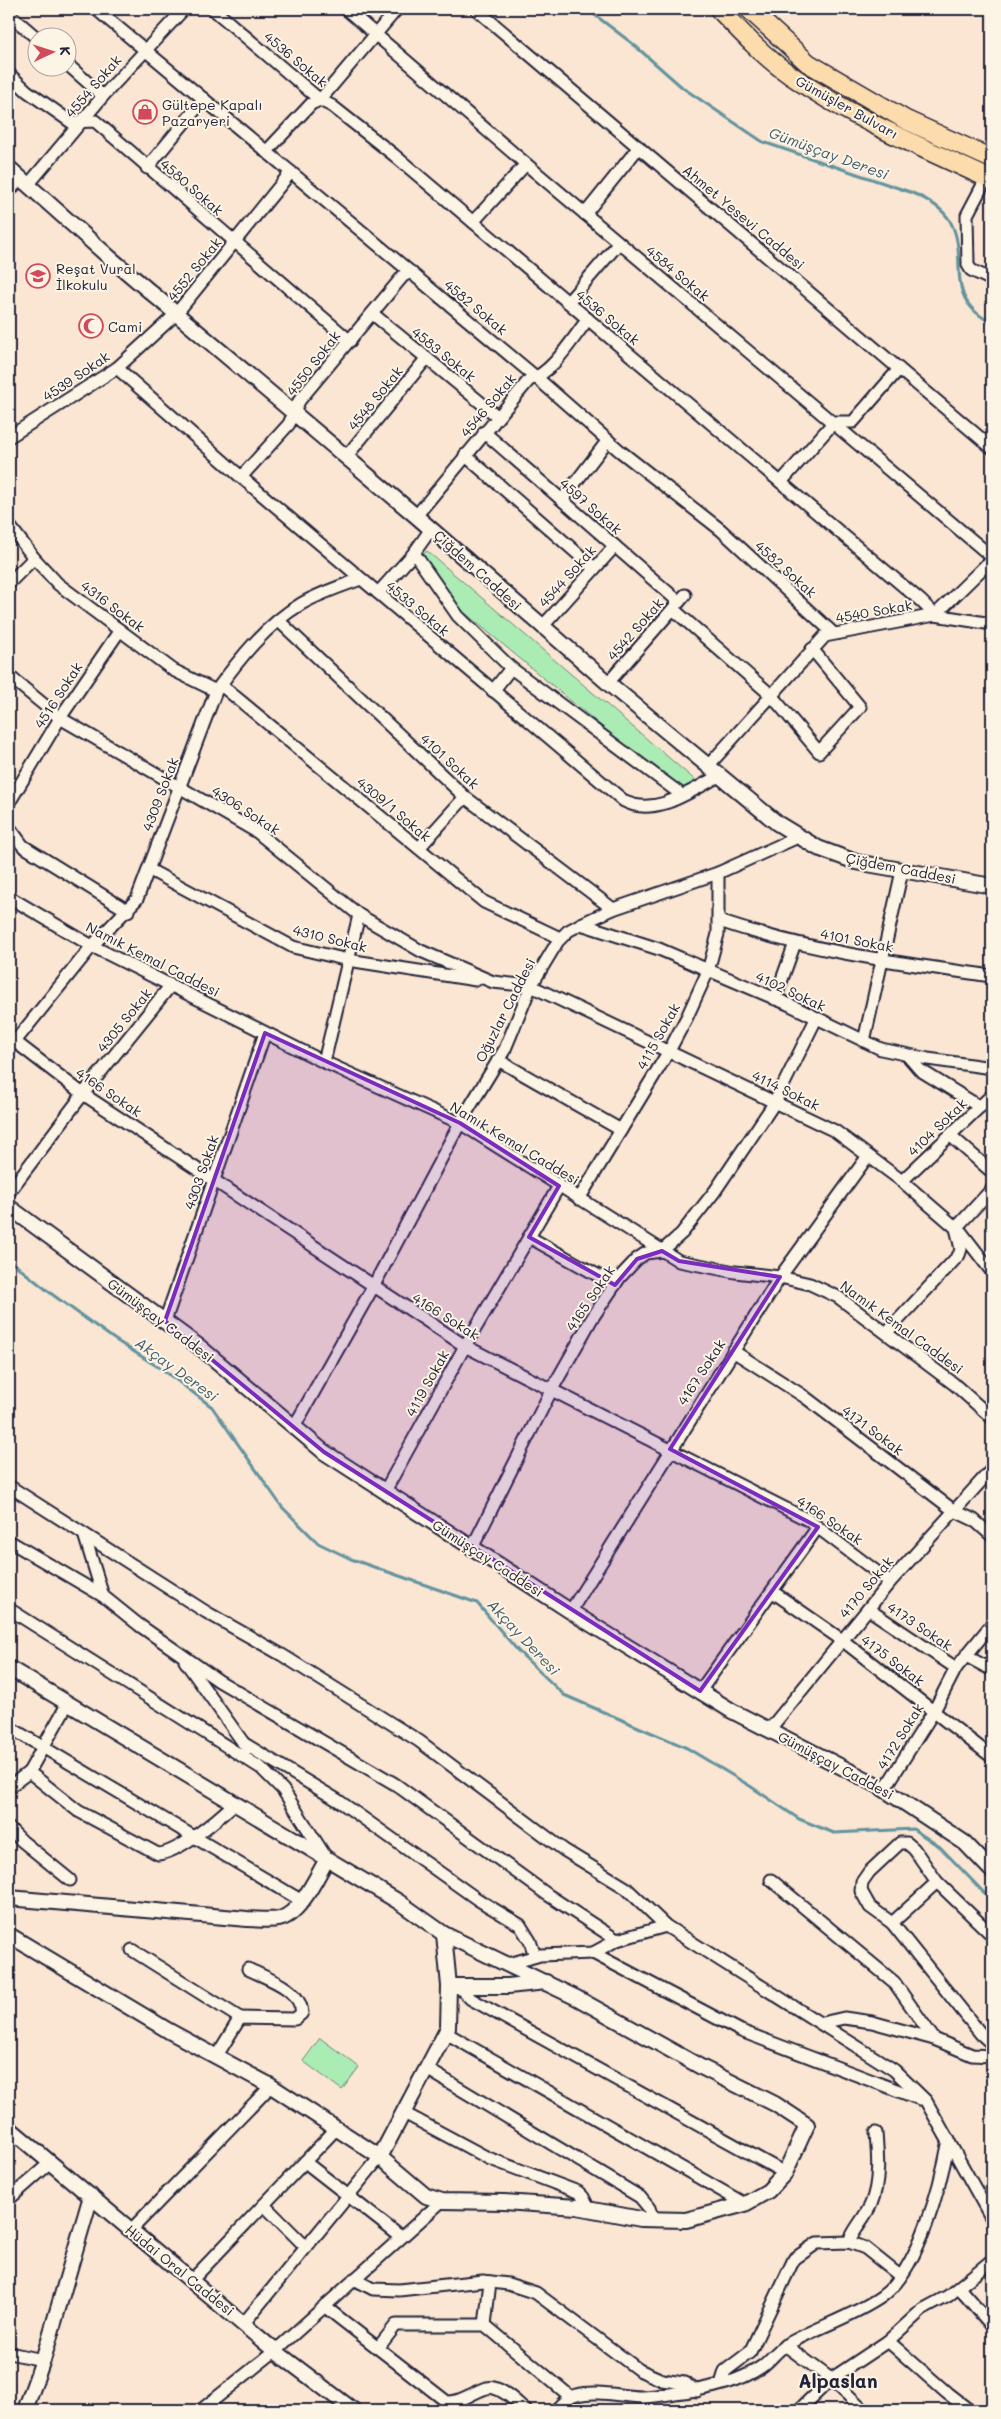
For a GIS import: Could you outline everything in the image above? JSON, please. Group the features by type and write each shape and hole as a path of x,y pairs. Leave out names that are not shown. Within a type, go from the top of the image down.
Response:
{"main road":[{"name":"Gümüşler Bulvarı","path":"719,9 742,33 795,78 839,105 894,134 989,178"},
{"name":"Gümüşler Bulvarı","path":"749,9 808,63 906,120 992,159"}],"street":[{"name":"4582 Sokak","path":"96,9 537,378 608,440 721,530 834,633"},
{"name":"4554 Sokak","path":"9,192 24,182 184,9"},
{"name":"4536 Sokak","path":"213,9 320,100 332,106 394,155 921,600 935,616"},
{"name":"4584 Sokak","path":"346,9 374,35 619,243 834,422 992,557"},
{"path":"266,152 311,104 320,100 397,9"},
{"name":"Ahmet Yesevi Caddesi","path":"476,9 992,448"},
{"path":"9,14 28,30"},
{"name":"4580 Sokak","path":"9,74 27,91 71,122 95,121 234,243 350,340"},
{"path":"78,74 103,96"},
{"path":"148,168 204,99"},
{"path":"585,214 639,147"},
{"path":"473,222 526,164"},
{"name":"Çiğdem Caddesi","path":"9,168 176,314 295,412 608,683 720,776 798,837 818,848 856,862 992,886"},
{"name":"4552 Sokak","path":"176,314 291,172"},
{"path":"989,178 967,215 968,265 971,270 992,280"},
{"path":"568,302 619,243"},
{"name":"4550 Sokak","path":"241,477 289,424 299,401 373,314 402,276 411,272"},
{"name":"4539 Sokak","path":"13,435 117,368 176,314"},
{"name":"4583 Sokak","path":"373,314 426,360 497,416"},
{"name":"4546 Sokak","path":"416,516 497,416 529,380 537,378 547,370 588,319"},
{"name":"4548 Sokak","path":"346,456 426,360"},
{"name":"4533 Sokak","path":"117,368 241,477 624,801 633,806 647,807 682,796 720,776"},
{"path":"781,482 834,422 853,422 899,368"},
{"path":"9,423 13,435"},
{"name":"4597 Sokak","path":"484,432 679,602 771,695 819,752 860,707 812,649"},
{"path":"562,500 608,440"},
{"path":"465,456 594,568"},
{"name":"4316 Sokak","path":"9,525 34,558 58,584 173,670 218,688"},
{"path":"378,593 414,553 431,529"},
{"name":"4544 Sokak","path":"542,627 614,546"},
{"path":"414,553 458,616 511,668 682,796"},
{"path":"9,583 34,558"},
{"path":"935,616 986,565 992,562"},
{"name":"4309 Sokak","path":"11,1042 92,946 128,911 137,899 218,688 247,652 290,611 317,595 361,579"},
{"name":"4542 Sokak","path":"608,683 679,602"},
{"path":"935,616 992,624"},
{"name":"4540 Sokak","path":"708,766 825,636 935,616"},
{"name":"4101 Sokak","path":"279,621 465,797 613,909"},
{"name":"4516 Sokak","path":"9,803 60,718 120,630"},
{"path":"493,691 511,668"},
{"name":"4306 Sokak","path":"9,676 60,718 257,832 359,915"},
{"name":"4309/1 Sokak","path":"218,688 484,902 560,938"},
{"path":"418,848 465,797"},
{"path":"9,828 22,846 128,911"},
{"name":"Oğuzlar Caddesi","path":"294,1427 373,1287 460,1123 505,1049 531,986 560,938 581,924 613,909 718,873 798,837"},
{"name":"4310 Sokak","path":"148,869 293,947 348,960 531,986"},
{"path":"864,1041 902,871"},
{"name":"4115 Sokak","path":"579,1199 669,1051 708,971 718,934 718,873"},
{"name":"Namık Kemal Caddesi","path":"9,898 92,946 171,986 324,1062 460,1123 679,1261 734,1272 780,1277 825,1290 856,1308 954,1384 992,1418"},
{"path":"324,1062 359,915"},
{"name":"4310 Sokak","path":"359,915 421,951 493,982"},
{"name":"4101 Sokak","path":"719,921 765,936 882,961 992,976"},
{"name":"4102 Sokak","path":"581,924 659,949 774,999 881,1049 992,1068"},
{"path":"774,999 795,943"},
{"name":"4305 Sokak","path":"9,1192 83,1094 171,986"},
{"name":"4114 Sokak","path":"531,986 835,1131 902,1181 956,1228 992,1272"},
{"name":"4165 Sokak","path":"472,1548 551,1391 591,1320 615,1285 637,1259 646,1253 662,1250 682,1233 715,1191 775,1102 816,1019"},
{"name":"4303 Sokak","path":"165,1321 266,1033"},
{"name":"4166 Sokak","path":"11,1042 83,1094 464,1346 808,1520 890,1582"},
{"path":"907,1054 920,1070 980,1107"},
{"path":"498,1060 621,1130"},
{"name":"4104 Sokak","path":"902,1181 992,1095"},
{"path":"951,1136 992,1172"},
{"name":"4167 Sokak","path":"570,1612 670,1449 780,1277 868,1156"},
{"name":"4119 Sokak","path":"385,1491 464,1346 559,1186"},
{"path":"887,1332 960,1256 961,1249 956,1228 992,1189"},
{"name":"Gümüşçay Caddesi","path":"9,1207 201,1348 324,1452 570,1612 700,1691 769,1730 884,1790 965,1843 992,1871"},
{"path":"529,1236 615,1285"},
{"name":"4171 Sokak","path":"733,1351 805,1397 953,1510 974,1520 992,1536"},
{"name":"4170 Sokak","path":"769,1730 890,1582 992,1469"},
{"path":"9,1486 206,1612 282,1655 419,1741 564,1850 626,1888 666,1926 894,2070 926,2101 992,2218"},
{"path":"700,1691 818,1527"},
{"path":"84,1534 104,1596"},
{"path":"9,1541 104,1596 139,1625 227,1686 395,1784 548,1895 617,1940"},
{"name":"4175 Sokak","path":"772,1592 842,1640 992,1757"},
{"path":"9,1609 261,1768"},
{"name":"4173 Sokak","path":"868,1609 956,1668"},
{"name":"4172 Sokak","path":"884,1790 934,1711 956,1668 992,1624"},
{"path":"180,1653 261,1768 283,1790 327,1859"},
{"path":"966,1656 992,1670"},
{"path":"9,1668 399,1902 444,1934 546,1982 701,2067 775,2104 807,2126 785,2174 768,2191 745,2204 686,2220 652,2219 589,2209 504,2202 442,2201 426,2196 380,2157 272,2086 169,2031 9,1935"},
{"path":"9,1787 29,1772 68,1703"},
{"path":"9,1726 302,1901"},
{"path":"243,1743 339,1801 477,1899 520,1925 530,1941 535,1956"},
{"path":"29,1772 78,1811 158,1854 166,1854 176,1849 192,1836 209,1827 235,1803"},
{"path":"9,1828 70,1880"},
{"path":"992,1935 937,1882 914,1849 907,1843 900,1843 869,1872 862,1882 861,1891 870,1907 892,1924 981,2034 992,2044"},
{"path":"9,1898 247,1918 280,1919 292,1912 302,1901 327,1859"},
{"path":"771,1880 894,1982 934,2039"},
{"path":"892,1924 937,1882"},
{"path":"510,1964 535,1956 593,1953 617,1940 666,1926"},
{"path":"244,2323 380,2157 428,2069 448,2028 454,1986 444,1934"},
{"path":"132,1950 240,2018 295,2020 302,2013 301,2002 289,1989 248,1969"},
{"path":"593,1953 741,2031 926,2101"},
{"path":"454,1986 508,1986 546,1982"},
{"path":"454,1986 471,1999 785,2174"},
{"path":"216,2057 240,2018"},
{"path":"822,2024 844,2018 872,2022 934,2039 972,2055 992,2056"},
{"path":"446,2033 745,2204"},
{"path":"428,2069 640,2197 649,2208 652,2219"},
{"path":"131,2230 272,2086"},
{"path":"404,2113 488,2158 578,2192 589,2209"},
{"name":"Hüdai Oral Caddesi","path":"9,2128 345,2408"},
{"path":"191,2281 336,2129"},
{"path":"849,2242 871,2204 876,2185 878,2160 876,2133"},
{"path":"556,2410 571,2397 592,2393 644,2397 697,2390 722,2384 760,2367 784,2345 883,2296 900,2276 920,2239 935,2203 949,2140"},
{"path":"9,2199 51,2162"},
{"path":"305,2162 401,2237"},
{"path":"26,2410 43,2360 91,2196"},
{"path":"207,2409 275,2351 442,2201"},
{"path":"264,2205 306,2247"},
{"path":"722,2384 725,2371 750,2352 794,2259 817,2243 849,2242 865,2248 900,2276"},
{"path":"799,2410 831,2379 888,2341 922,2310 931,2307 959,2288 992,2260"},
{"path":"354,2279 373,2289 399,2290 490,2282 508,2284 536,2293 638,2370 662,2380 684,2383 697,2390"},
{"path":"484,2325 490,2282"},
{"path":"959,2288 992,2326"},
{"path":"324,2306 447,2402 454,2403 485,2388 494,2388 526,2410"},
{"path":"378,2348 396,2325 484,2325 571,2397"},
{"path":"888,2341 969,2410"},
{"path":"784,2345 831,2379 864,2410"},
{"path":"9,2353 43,2360"}],"highlighted area":[{"path":"265,1033 460,1123 559,1186 529,1237 615,1285 637,1259 662,1251 679,1261 780,1277 670,1449 818,1527 700,1691 324,1452 165,1321"}],"green space":[{"path":"427,551 696,781 687,789 676,788 436,589 414,564"},
{"path":"320,2038 359,2067 342,2090 303,2061"}],"waterway":[{"name":"Gümüşçay Deresi","path":"587,9 633,44 683,88 763,142 910,192 937,207 950,221 956,235 959,276 961,289 966,301 976,312 992,323"},
{"name":"Akçay Deresi","path":"9,1260 53,1295 114,1339 166,1372 212,1407 282,1507 318,1543 351,1559 477,1603 518,1651 564,1695 687,1748 750,1786 799,1819 834,1833 913,1829 940,1847 992,1901"}],"place":[{"name":"Gültepe Kapalı Pazaryeri","path":"145,112"},
{"name":"Reşat Vural İlkokulu","path":"38,276"},
{"name":"Cami","path":"91,326"}],"district":[{"name":"Alpaslan","path":"838,2380"}]}
